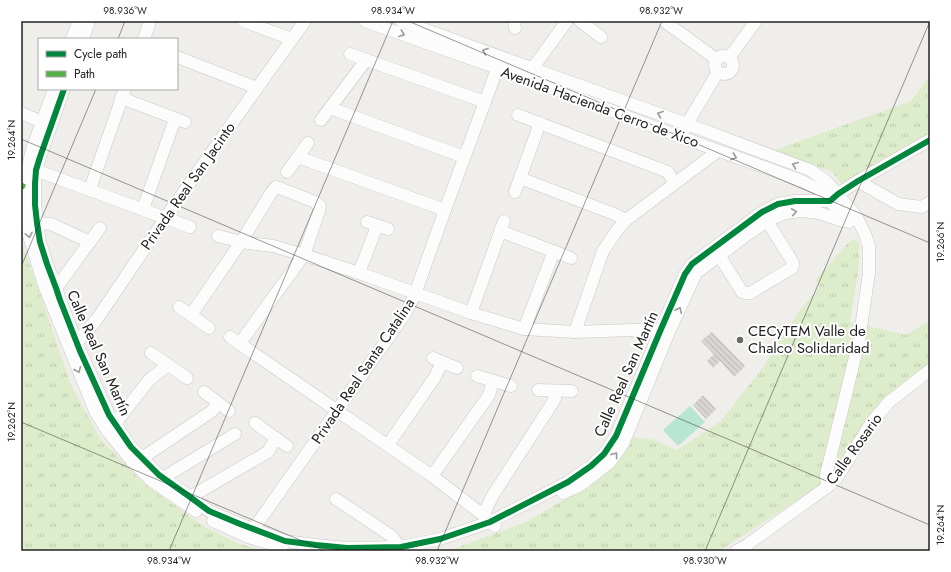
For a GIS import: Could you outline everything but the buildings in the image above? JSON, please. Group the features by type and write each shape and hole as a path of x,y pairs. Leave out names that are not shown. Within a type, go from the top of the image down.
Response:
{"street":[{"path":"72,38 79,21"},
{"path":"83,38 89,21"},
{"path":"144,38 150,21"},
{"path":"243,21 292,39"},
{"name":"Privada Real San Jacinto","path":"74,346 97,319 166,217 306,21"},
{"path":"530,74 567,21"},
{"path":"580,21 601,37"},
{"path":"664,21 716,59"},
{"name":"Avenida Hacienda Cerro de Xico","path":"370,22 687,124 810,170 826,181 834,198"},
{"name":"Avenida Hacienda Cerro de Xico","path":"405,22 499,63"},
{"path":"729,58 751,23"},
{"path":"350,54 485,102"},
{"path":"726,56 732,60 733,64 731,70 725,74 718,72 715,66 716,59 726,56"},
{"path":"178,57 257,88"},
{"path":"321,120 366,60"},
{"name":"Privada Real Santa Catalina","path":"251,533 405,314 415,294 499,63"},
{"path":"681,137 687,124 718,72"},
{"name":"Avenida Hacienda Cerro de Xico","path":"530,74 681,137 802,181 834,198"},
{"name":"Calle Real San Martín","path":"54,90 32,149 32,168 35,184 37,223 40,242 95,411 159,475 209,511 240,524 251,533 282,548 299,551"},
{"name":"Calle Real San Martín","path":"64,90 25,183 25,206 29,236 44,285 74,346"},
{"path":"90,189 123,94 180,120 143,209"},
{"path":"330,108 464,157"},
{"path":"21,113 42,122"},
{"path":"518,115 668,172 674,183"},
{"path":"515,192 540,123"},
{"path":"827,487 826,475 860,334 869,273 869,246 865,234 834,198 858,181 930,140"},
{"path":"287,172 308,142"},
{"path":"575,332 603,251 618,229 626,220 718,151"},
{"path":"298,157 445,210"},
{"path":"32,168 190,227"},
{"path":"520,178 626,220"},
{"path":"858,181 898,204 922,207 930,202"},
{"path":"191,315 276,187 316,202 320,206 319,211 304,255 240,344"},
{"name":"Calle Real San Martín","path":"111,428 131,460 152,481 206,518 251,533 316,545 347,548 401,548 440,539 490,521 582,484 610,462 623,444 685,274 692,264 762,212 778,204 794,201 834,198"},
{"name":"Calle Real San Martín","path":"665,330 696,273 767,221 785,213 802,211 819,213 843,221 852,219"},
{"path":"719,255 742,292 745,294 750,293 792,268 792,261 767,221"},
{"path":"37,223 51,224 90,242"},
{"path":"359,273 377,226"},
{"path":"471,313 502,226 571,258"},
{"path":"56,288 100,228"},
{"path":"218,236 240,242 273,246 304,255 471,313 524,329 575,332 665,330"},
{"path":"524,329 554,251"},
{"path":"179,307 209,328"},
{"path":"230,336 432,476 490,521 494,495 555,399 553,391"},
{"path":"151,353 187,378"},
{"path":"388,445 435,377 437,360 457,368"},
{"path":"111,428 149,380 168,365"},
{"name":"Calle Rosario","path":"736,551 744,547 836,479 872,422 889,402 930,370"},
{"path":"477,376 511,386"},
{"path":"432,476 489,395 493,381"},
{"path":"538,390 572,392"},
{"path":"204,392 229,411"},
{"path":"142,458 212,411 218,403"},
{"path":"255,423 288,446"},
{"path":"163,478 235,434"},
{"path":"190,497 268,452 276,438"},
{"path":"831,458 845,466"},
{"path":"336,499 390,535 401,548"},
{"name":"Calle Real San Martín","path":"420,551 475,536 490,521"}],"green space":[{"path":"930,75 930,137 843,185 832,172 772,151 911,101"},
{"path":"852,239 859,242 859,265 850,322 907,335 930,320 930,365 872,411 833,474 809,493 719,551 448,551 526,522 582,489 613,465 633,437 655,440 677,450 721,421 764,366 799,311 820,287 815,280"},
{"path":"21,241 71,385 100,438 143,483 205,527 239,544 267,551 21,551"},
{"path":"690,406 705,422 678,446 663,430"}],"marked path":[{"path":"21,185 25,187"}],"cycle path":[{"path":"64,90 36,170 35,205 37,223 40,242 60,300 80,351 109,415 131,447 159,475 209,511 285,541 347,548 401,547 440,539 490,522 568,482 591,466 604,454 616,436 685,274 692,264 762,212 778,204 795,201 830,201 858,181 930,140"}],"place":[{"name":"CECyTEM Valle de Chalco Solidaridad","path":"740,340"}]}
